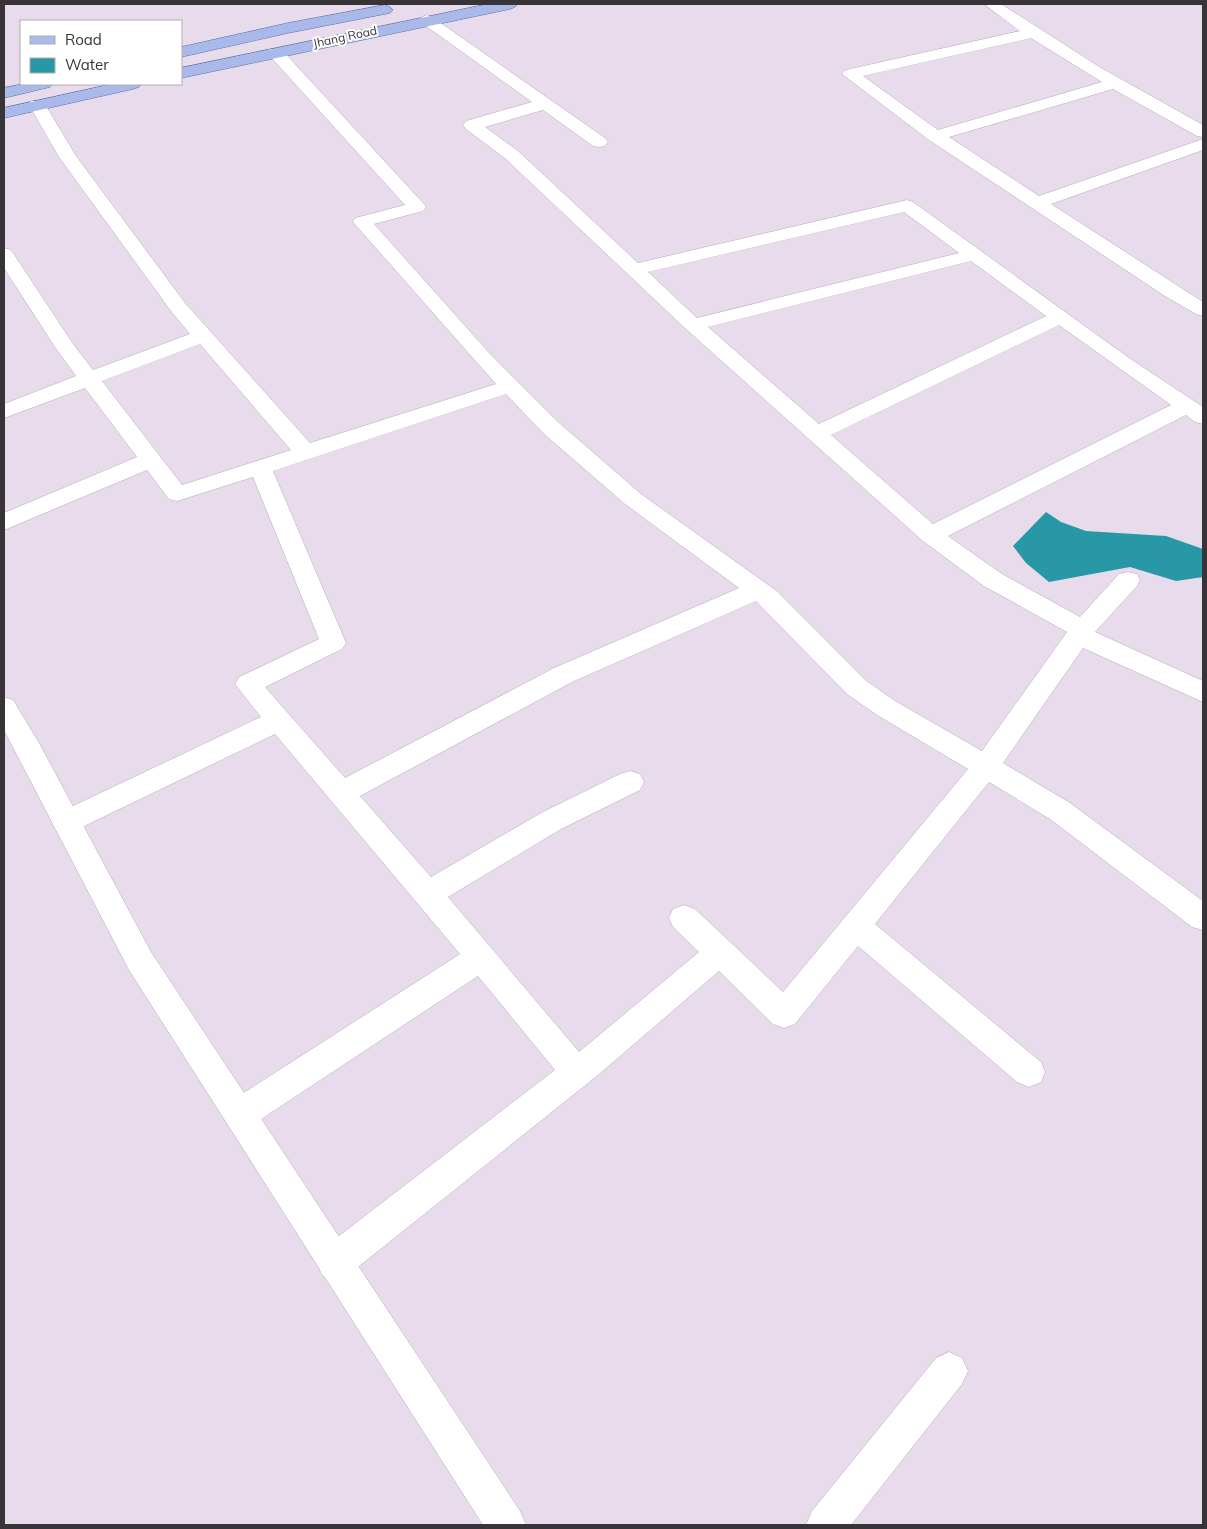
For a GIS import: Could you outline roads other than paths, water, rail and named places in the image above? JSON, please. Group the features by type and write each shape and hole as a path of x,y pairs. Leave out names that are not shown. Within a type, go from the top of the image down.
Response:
{"main road":[{"name":"Jhang Road","path":"182,73 510,4"},
{"name":"Jhang Road","path":"182,52 288,28 400,7"},
{"path":"4,93 40,85"},
{"path":"4,113 128,85"}],"street":[{"path":"992,4 1033,33 1114,84 1203,132"},
{"path":"428,20 599,142"},
{"path":"1033,33 850,74 934,136 1172,292 1203,310"},
{"path":"276,52 417,207 362,222 510,386 550,427 633,499 769,598 856,687 886,708 1060,811 1203,918"},
{"path":"934,136 1114,84"},
{"path":"544,104 472,125 512,155 693,325 931,535 993,580 1081,633 1203,692"},
{"path":"37,106 68,157 178,307 305,452"},
{"path":"1038,203 1203,144"},
{"path":"635,269 907,206 1060,317 1195,411 931,535"},
{"path":"4,254 65,347 177,494 510,386"},
{"path":"693,325 974,255"},
{"path":"816,434 1060,317"},
{"path":"4,411 203,336"},
{"path":"4,522 151,460"},
{"path":"260,467 333,643 248,684 331,784 342,793 481,957 576,1073"},
{"path":"684,918 784,1014 986,766 1081,633 1128,580"},
{"path":"342,793 563,674 758,590"},
{"path":"4,707 29,750 140,962 506,1525"},
{"path":"66,822 278,720"},
{"path":"427,894 551,821 630,782"},
{"path":"856,926 1029,1072"},
{"path":"335,1262 576,1073 719,953"},
{"path":"240,1114 481,957"},
{"path":"826,1525 949,1371"}],"water":[{"path":"1046,512 1061,522 1086,531 1166,536 1203,549 1203,577 1176,581 1130,567 1049,582 1026,563 1013,546"}]}
